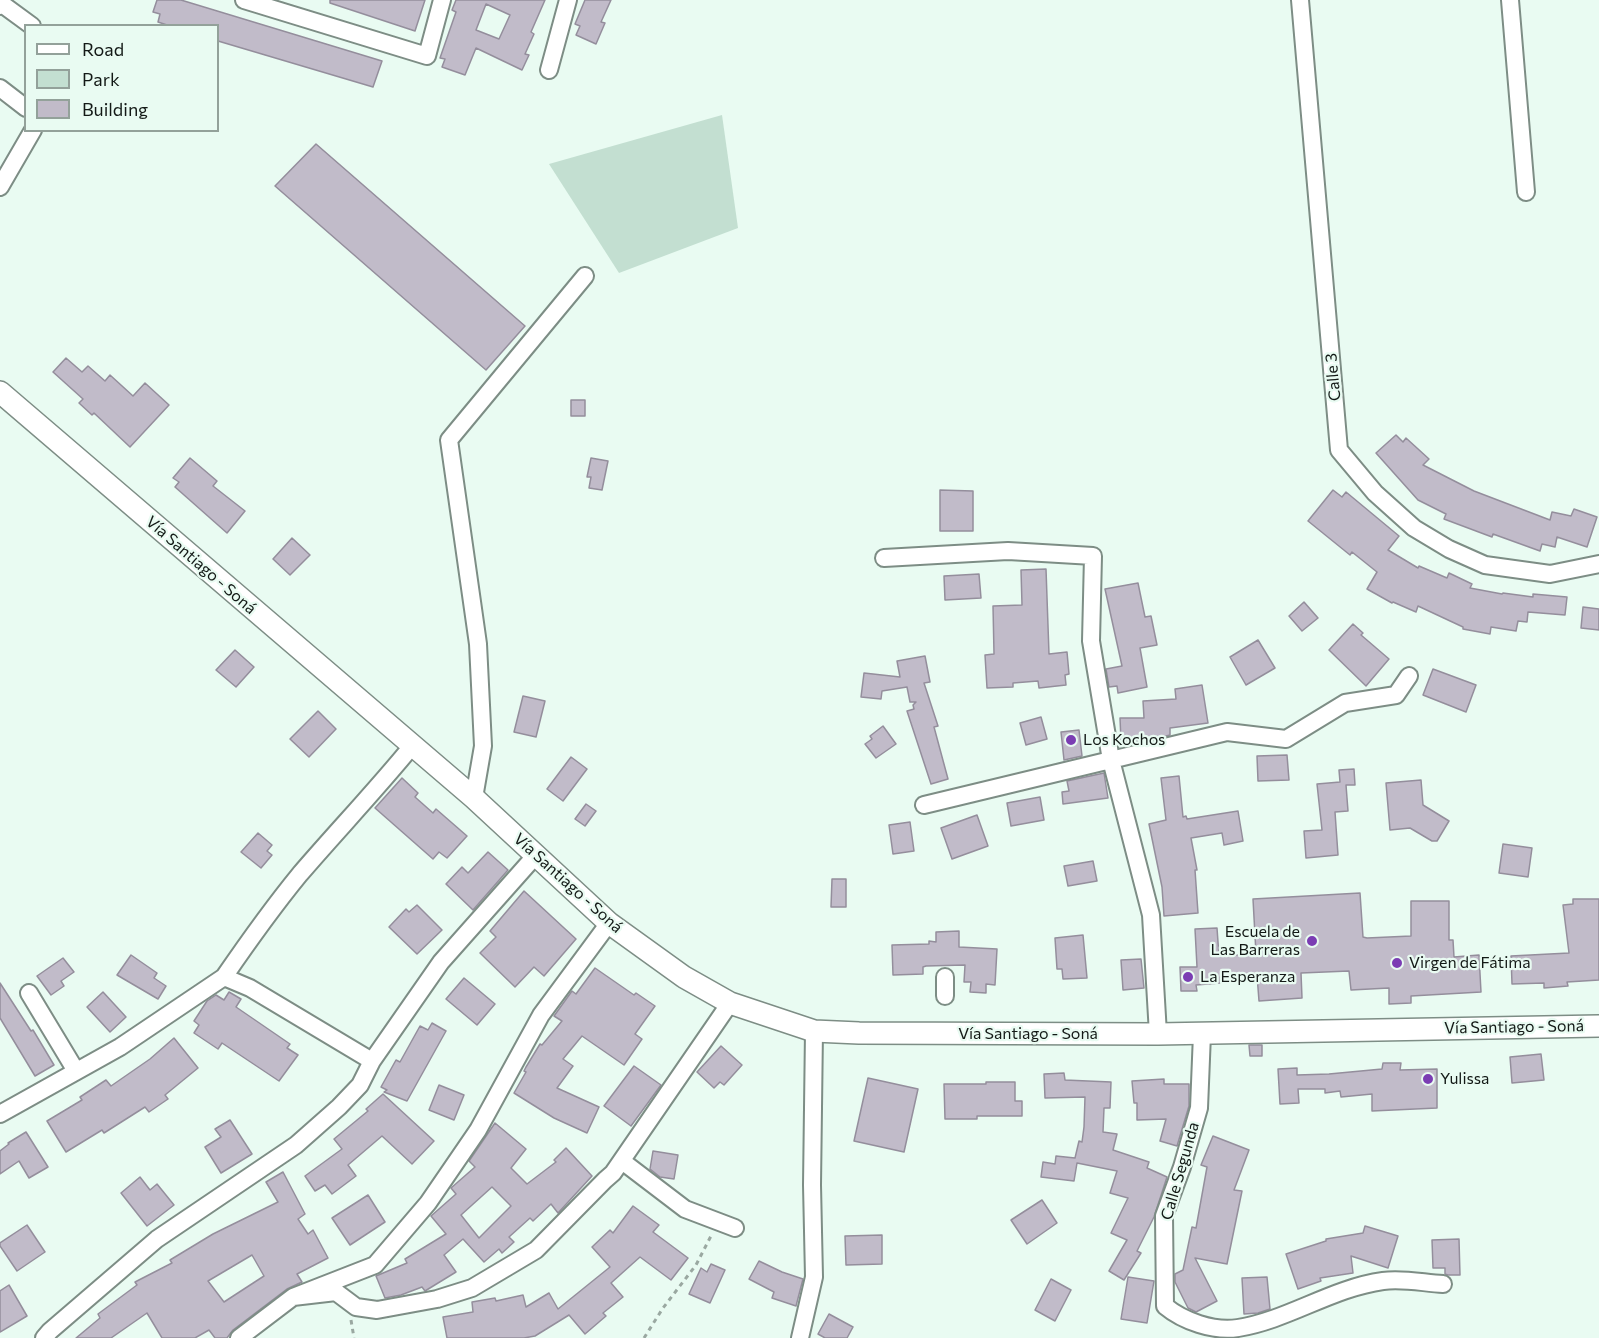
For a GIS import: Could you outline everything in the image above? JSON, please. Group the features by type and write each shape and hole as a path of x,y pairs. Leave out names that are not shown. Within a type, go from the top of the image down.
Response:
{"main road":[{"name":"Vía Santiago - Soná","path":"0,392 474,798 609,923 684,977 730,1003 814,1031 859,1033 1202,1034 1599,1026"}],"street":[{"path":"244,0 427,56 442,0"},
{"path":"549,70 568,0"},
{"name":"Calle 3","path":"1300,0 1340,450 1375,493 1414,528 1449,549 1485,565 1550,574 1599,564"},
{"path":"1510,0 1526,192"},
{"path":"0,6 2,4 29,24"},
{"path":"0,88 24,106"},
{"path":"0,187 32,132"},
{"path":"474,798 483,746 478,644 448,440 585,276"},
{"path":"884,558 1008,551 1093,556 1091,642 1111,760 1151,915 1158,1034"},
{"path":"924,806 1227,732 1286,739 1346,703 1395,695 1409,676"},
{"path":"0,1114 120,1047 224,977 252,936 300,874 384,781 412,746"},
{"path":"44,1338 157,1239 296,1144 339,1107 360,1085 372,1062 441,962 536,855"},
{"path":"239,1338 293,1297 375,1264 428,1203 478,1130 541,1016 609,923"},
{"path":"224,977 249,988 372,1062"},
{"path":"945,977 945,996"},
{"path":"29,993 76,1071"},
{"path":"293,1297 336,1292 356,1307 377,1310 437,1299 472,1288 536,1250 613,1173 730,1003"},
{"path":"800,1338 814,1277 812,1173 814,1031"},
{"name":"Calle Segunda","path":"1202,1034 1199,1108 1182,1167 1164,1216 1165,1306 1175,1314 1207,1326 1236,1329 1268,1320 1345,1291 1383,1281 1443,1284"},
{"path":"622,1161 685,1209 735,1228"}],"path":[{"path":"644,1338 663,1308 696,1265 718,1222"}],"green space":[{"path":"722,115 738,228 619,273 549,164"}],"building":[{"path":"157,0 181,0 382,61 373,87 219,41 219,24 164,24 158,22 160,14 153,12"},
{"path":"330,0 425,0 415,31 330,3"},
{"path":"456,0 545,0 531,32 534,34 525,54 529,55 522,70 476,48 465,75 442,67 445,59 440,58 456,12 452,10","holes":["486,4 510,15 499,39 476,30"]},
{"path":"585,0 611,0 601,22 605,23 596,44 576,35 580,26 575,24"},
{"path":"316,144 525,326 486,370 275,186"},
{"path":"66,358 82,372 88,366 105,381 110,375 133,396 145,383 169,405 130,447 94,413 92,415 79,403 83,399 53,372"},
{"path":"571,400 585,400 585,416 571,416"},
{"path":"1396,435 1403,442 1406,438 1429,459 1423,465 1474,491 1550,520 1552,512 1571,516 1574,509 1597,517 1587,547 1557,537 1555,547 1542,544 1540,551 1493,534 1492,537 1444,519 1446,514 1418,500 1376,453"},
{"path":"190,458 217,481 213,486 245,511 227,533 175,487 179,482 173,478"},
{"path":"591,458 608,461 602,490 589,488 591,477 587,477"},
{"path":"940,490 973,491 973,531 940,531"},
{"path":"1333,490 1342,497 1346,492 1399,536 1388,550 1418,568 1419,566 1447,578 1449,573 1472,584 1470,588 1533,597 1533,594 1567,597 1565,615 1528,612 1527,622 1518,621 1516,631 1491,627 1490,634 1463,629 1418,606 1416,612 1392,603 1367,589 1377,572 1352,552 1350,555 1308,521"},
{"path":"292,538 310,555 290,575 273,559"},
{"path":"1046,569 1049,654 1067,652 1069,674 1065,675 1066,685 1039,688 1038,681 1013,683 1013,687 987,688 985,655 994,654 993,606 1022,605 1021,570"},
{"path":"979,574 981,598 945,600 944,576"},
{"path":"1138,583 1145,617 1151,616 1157,645 1140,648 1147,687 1118,693 1117,686 1109,687 1106,669 1122,666 1105,589"},
{"path":"1304,602 1318,618 1302,631 1289,616"},
{"path":"1583,607 1599,609 1599,630 1581,628"},
{"path":"1353,624 1363,633 1361,635 1389,659 1366,686 1329,650"},
{"path":"1258,640 1275,668 1246,685 1230,657"},
{"path":"235,650 254,667 236,687 216,670"},
{"path":"925,656 930,682 924,683 938,726 934,727 948,779 931,784 907,711 914,709 913,705 916,702 910,702 907,687 882,691 881,699 861,697 864,673 900,677 897,661"},
{"path":"1433,669 1476,685 1466,712 1423,695"},
{"path":"1202,685 1208,723 1170,728 1170,735 1146,741 1121,741 1120,718 1144,718 1143,701 1176,699 1175,689"},
{"path":"523,696 545,701 536,737 514,732"},
{"path":"318,711 336,729 309,757 290,739"},
{"path":"1041,717 1047,739 1026,745 1020,723"},
{"path":"883,726 896,744 876,758 865,744 872,739 870,736"},
{"path":"1079,730 1082,756 1064,760 1061,732"},
{"path":"1287,755 1289,780 1258,781 1257,756"},
{"path":"571,757 587,769 563,801 547,789"},
{"path":"1354,769 1355,785 1346,785 1348,811 1335,812 1338,855 1306,858 1304,831 1322,830 1317,784 1340,782 1339,770"},
{"path":"1104,773 1108,798 1063,804 1062,792 1069,791 1067,781"},
{"path":"1179,776 1183,817 1186,816 1187,819 1238,811 1243,841 1224,845 1222,833 1191,838 1197,870 1195,870 1198,913 1164,916 1162,887 1149,824 1166,820 1161,778"},
{"path":"402,778 418,793 415,797 433,813 436,809 467,836 447,858 439,852 433,859 375,808"},
{"path":"1421,780 1423,805 1449,821 1437,841 1432,841 1410,828 1390,830 1386,783"},
{"path":"1040,797 1044,820 1011,826 1007,803"},
{"path":"586,804 596,811 585,826 575,819"},
{"path":"977,815 988,846 952,859 941,828"},
{"path":"910,822 914,851 893,854 889,825"},
{"path":"258,833 272,845 267,851 272,855 261,868 241,852"},
{"path":"1503,844 1532,848 1528,877 1499,873"},
{"path":"488,852 508,870 473,910 446,884 462,867 468,873"},
{"path":"1093,861 1097,881 1068,886 1064,866"},
{"path":"832,879 846,879 846,907 831,907"},
{"path":"524,891 576,939 544,976 534,967 515,987 480,953 496,937 490,931"},
{"path":"1360,893 1363,937 1367,938 1411,936 1411,901 1449,901 1449,940 1453,940 1454,957 1479,955 1481,992 1411,996 1411,1003 1389,1004 1389,988 1351,990 1349,971 1301,973 1302,998 1259,1001 1257,975 1220,977 1220,983 1196,985 1197,991 1181,991 1180,967 1197,967 1195,929 1217,928 1219,956 1256,954 1253,899"},
{"path":"1573,899 1599,899 1599,980 1567,982 1568,986 1544,988 1544,983 1512,984 1511,956 1569,953 1563,905 1573,904"},
{"path":"417,905 442,930 417,954 389,927 406,909 409,912"},
{"path":"959,931 959,947 997,949 995,985 986,984 986,993 970,992 971,982 964,982 965,965 926,966 923,967 923,974 893,975 892,945 929,944 929,941 936,942 936,932"},
{"path":"1083,935 1087,978 1063,979 1062,969 1057,969 1055,938"},
{"path":"131,955 157,973 154,978 166,986 158,999 117,975"},
{"path":"63,958 74,972 61,981 64,986 51,995 37,976"},
{"path":"1141,959 1144,988 1123,990 1121,960"},
{"path":"595,968 634,995 636,993 655,1006 635,1034 642,1039 624,1065 582,1036 563,1059 573,1066 557,1088 599,1107 587,1133 554,1118 514,1093 540,1044 542,1045 562,1021 554,1016 572,991 576,994"},
{"path":"464,978 495,1004 477,1025 446,999"},
{"path":"0,983 54,1065 35,1076 0,1018"},
{"path":"103,992 126,1017 110,1032 87,1007"},
{"path":"229,992 241,999 236,1007 290,1044 287,1048 298,1055 279,1081 222,1043 218,1049 194,1033 199,1025 194,1021 207,1001 216,995 224,1000"},
{"path":"432,1023 446,1031 407,1101 384,1092 387,1090 381,1087 396,1060 400,1062 420,1026 428,1030"},
{"path":"174,1038 198,1068 165,1095 168,1099 149,1112 145,1107 104,1133 102,1130 66,1152 47,1121 82,1100 80,1097 106,1080 111,1086 150,1059"},
{"path":"1249,1045 1262,1045 1262,1056 1250,1056"},
{"path":"721,1046 742,1065 724,1085 720,1082 714,1088 697,1072"},
{"path":"1541,1054 1544,1080 1512,1083 1510,1057"},
{"path":"1383,1063 1401,1063 1400,1070 1437,1069 1437,1108 1372,1111 1372,1094 1341,1097 1340,1091 1325,1093 1325,1089 1298,1089 1299,1103 1280,1104 1278,1069 1297,1068 1297,1075 1329,1074 1382,1069"},
{"path":"634,1066 661,1085 631,1126 604,1106"},
{"path":"1064,1073 1065,1080 1111,1082 1110,1108 1104,1108 1103,1132 1117,1134 1113,1150 1149,1162 1147,1168 1167,1177 1154,1217 1137,1251 1141,1253 1124,1280 1109,1271 1127,1240 1111,1233 1128,1198 1110,1193 1117,1171 1077,1163 1074,1181 1041,1177 1043,1162 1055,1164 1056,1156 1075,1158 1079,1141 1082,1142 1085,1097 1045,1098 1044,1074"},
{"path":"868,1078 918,1089 904,1152 854,1141"},
{"path":"1164,1079 1164,1084 1189,1084 1189,1106 1177,1146 1160,1141 1166,1119 1137,1120 1137,1103 1134,1103 1132,1081"},
{"path":"986,1082 1015,1082 1015,1101 1022,1101 1022,1116 945,1119 944,1084 986,1084"},
{"path":"439,1085 464,1095 454,1120 429,1110"},
{"path":"383,1094 434,1141 412,1164 382,1136 348,1165 356,1176 332,1194 325,1185 315,1191 305,1176 342,1149 334,1139 368,1111 366,1109"},
{"path":"230,1120 252,1154 221,1173 205,1147 221,1137 215,1129"},
{"path":"495,1123 526,1149 511,1168 527,1184 556,1162 554,1160 566,1148 592,1176 558,1213 551,1204 533,1221 530,1218 509,1237 514,1242 502,1253 499,1249 484,1262 463,1239 444,1255 456,1272 425,1291 422,1287 385,1298 376,1276 407,1263 405,1259 446,1234 431,1216 456,1194 451,1188 475,1167 469,1161","holes":["492,1187 511,1206 479,1238 461,1215"]},
{"path":"26,1132 48,1167 29,1178 19,1161 0,1174 0,1151"},
{"path":"1213,1136 1249,1150 1234,1190 1242,1191 1227,1264 1195,1258 1217,1301 1196,1312 1188,1308 1175,1282 1175,1274 1183,1270 1192,1227 1196,1228 1207,1167 1201,1165"},
{"path":"653,1151 678,1155 674,1179 660,1177 650,1169"},
{"path":"283,1172 305,1214 298,1219 308,1234 313,1230 328,1258 297,1274 302,1282 287,1289 233,1330 227,1338 215,1338 209,1330 195,1338 162,1338 147,1313 111,1338 76,1338 100,1318 98,1314 137,1285 135,1282 172,1263 170,1260 213,1234 278,1202 266,1182","holes":["252,1255 264,1276 224,1302 208,1281"]},
{"path":"140,1177 150,1190 157,1184 174,1205 147,1226 121,1193"},
{"path":"368,1195 385,1222 350,1245 332,1218"},
{"path":"1042,1200 1057,1223 1027,1244 1011,1220"},
{"path":"633,1206 659,1225 653,1232 688,1258 671,1280 640,1257 611,1283 623,1297 603,1313 606,1316 585,1334 569,1315 535,1336 447,1338 443,1317 473,1312 472,1302 495,1298 496,1301 523,1295 526,1307 549,1293 558,1309 610,1267 592,1247 610,1230 613,1233"},
{"path":"27,1225 45,1252 17,1271 0,1243"},
{"path":"1365,1226 1398,1236 1388,1268 1351,1256 1353,1273 1320,1278 1321,1281 1298,1289 1286,1254 1326,1241 1326,1239 1363,1233"},
{"path":"882,1235 882,1264 846,1265 845,1236"},
{"path":"1459,1239 1460,1275 1445,1274 1445,1268 1433,1268 1432,1240"},
{"path":"759,1261 803,1279 796,1306 772,1298 774,1292 749,1279"},
{"path":"711,1264 725,1270 710,1303 689,1294 701,1268 707,1272"},
{"path":"1128,1277 1154,1281 1147,1323 1121,1319"},
{"path":"1267,1277 1270,1309 1244,1314 1242,1278"},
{"path":"1051,1279 1071,1290 1055,1321 1035,1310"},
{"path":"9,1285 27,1316 0,1332 0,1291"},
{"path":"829,1314 853,1327 847,1338 825,1338 818,1334"}],"place":[{"name":"Los Kochos","path":"1071,740"},
{"name":"Escuela de Las Barreras","path":"1312,941"},
{"name":"Virgen de Fátima","path":"1397,963"},
{"name":"La Esperanza","path":"1188,977"},
{"name":"Yulissa","path":"1428,1079"}]}
